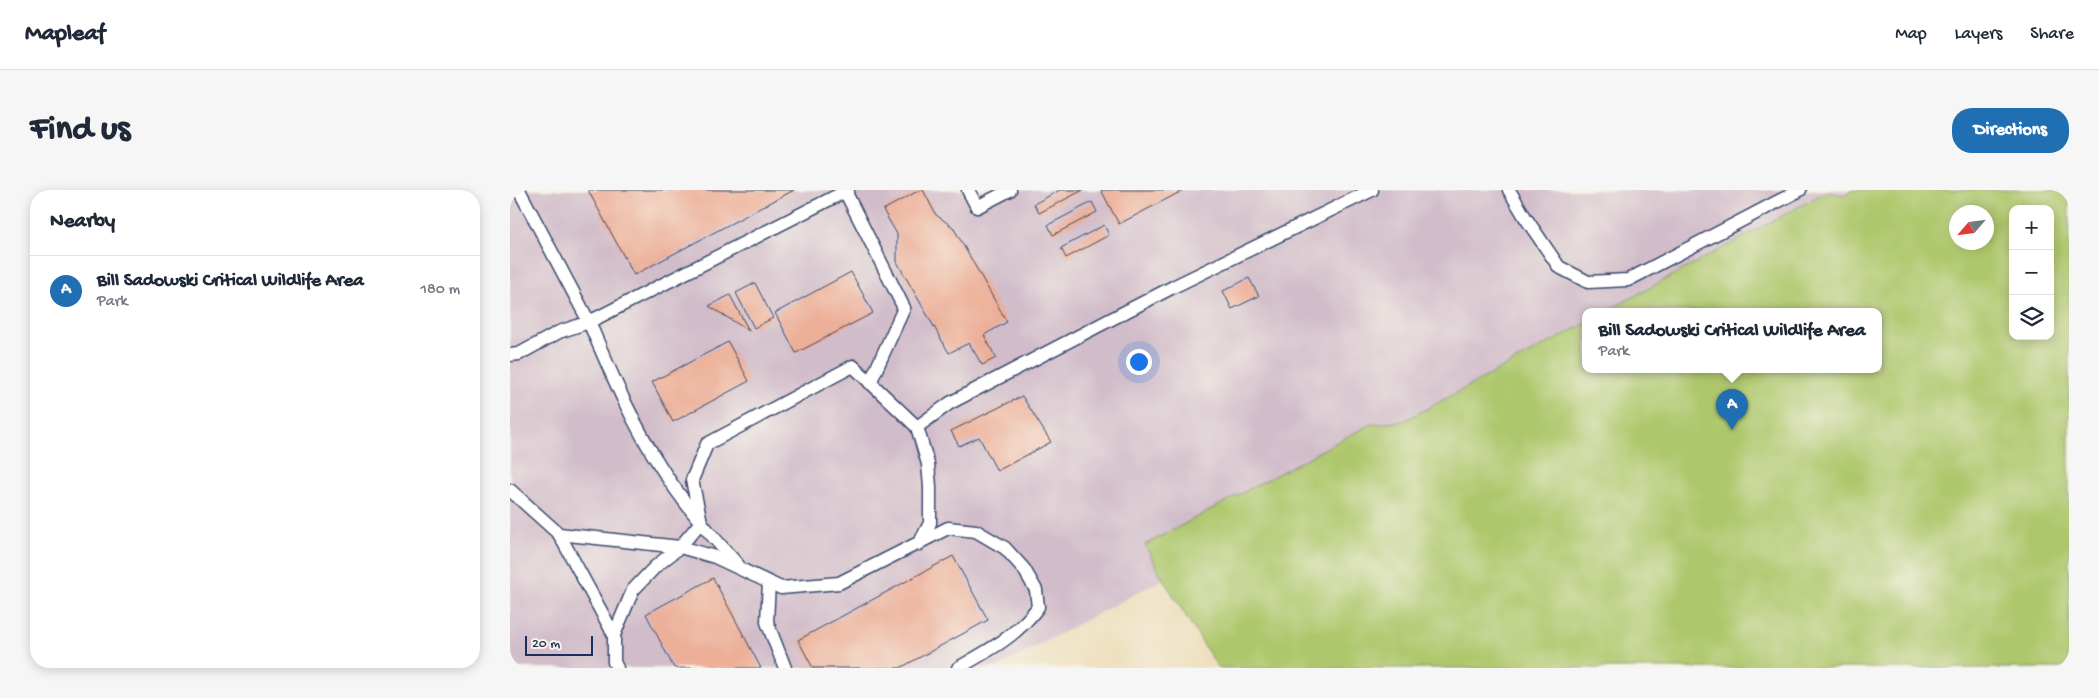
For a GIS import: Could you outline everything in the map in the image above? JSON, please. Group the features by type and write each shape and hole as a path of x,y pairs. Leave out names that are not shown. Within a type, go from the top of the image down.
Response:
{"lane":[{"path":"519,190 589,322 628,410 662,470 701,522 741,569"},
{"path":"968,190 977,207 1010,190"},
{"path":"917,427 950,403 1175,286 1372,190"},
{"path":"1509,190 1559,267 1588,282 1628,280 1786,194 1800,190"},
{"path":"510,355 519,354 560,332 589,322 846,191 904,308 870,382"},
{"path":"701,522 692,480 707,444 853,366 917,427 928,464 930,488 930,524 919,544"},
{"path":"510,490 559,534 614,635"},
{"path":"617,668 614,662 614,635 633,590 655,567 680,547 701,522"},
{"path":"559,534 680,547 714,557 781,588 839,584 948,528 976,531 1005,548 1024,569 1036,590 1038,607 1028,620 1007,640 958,668"},
{"path":"769,582 767,622 786,668"}],"shaded area":[{"path":"510,190 1853,190 1844,195 1826,192 1613,308 1582,308 1582,325 1404,421 1369,425 1145,545 1163,579 996,668 510,668"}],"green space":[{"path":"1853,190 2069,190 2069,668 1218,668 1163,579 1145,545 1369,425 1404,421 1582,325 1582,373 1882,373 1882,308 1613,308 1826,192 1844,195"}],"building":[{"path":"588,190 794,190 634,275"},
{"path":"923,190 936,215 953,227 1007,322 984,335 996,358 982,365 969,343 949,353 897,262 897,234 883,210"},
{"path":"1060,190 1083,190 1039,213 1034,204"},
{"path":"1101,190 1184,190 1119,224"},
{"path":"1092,202 1097,212 1053,235 1048,225"},
{"path":"1104,225 1109,235 1066,258 1061,248"},
{"path":"851,272 873,313 796,353 775,313"},
{"path":"1249,278 1259,296 1232,309 1223,291"},
{"path":"755,283 773,318 754,328 736,293"},
{"path":"730,295 749,331 709,306"},
{"path":"728,342 749,381 673,422 652,382"},
{"path":"1022,396 1051,442 997,471 979,437 959,446 951,431"},
{"path":"953,556 988,620 900,668 813,668 798,640"},
{"path":"713,578 761,668 674,668 646,614"}],"place":[{"name":"Bill Sadowski Critical Wildlife Area","path":"1732,430"}]}
